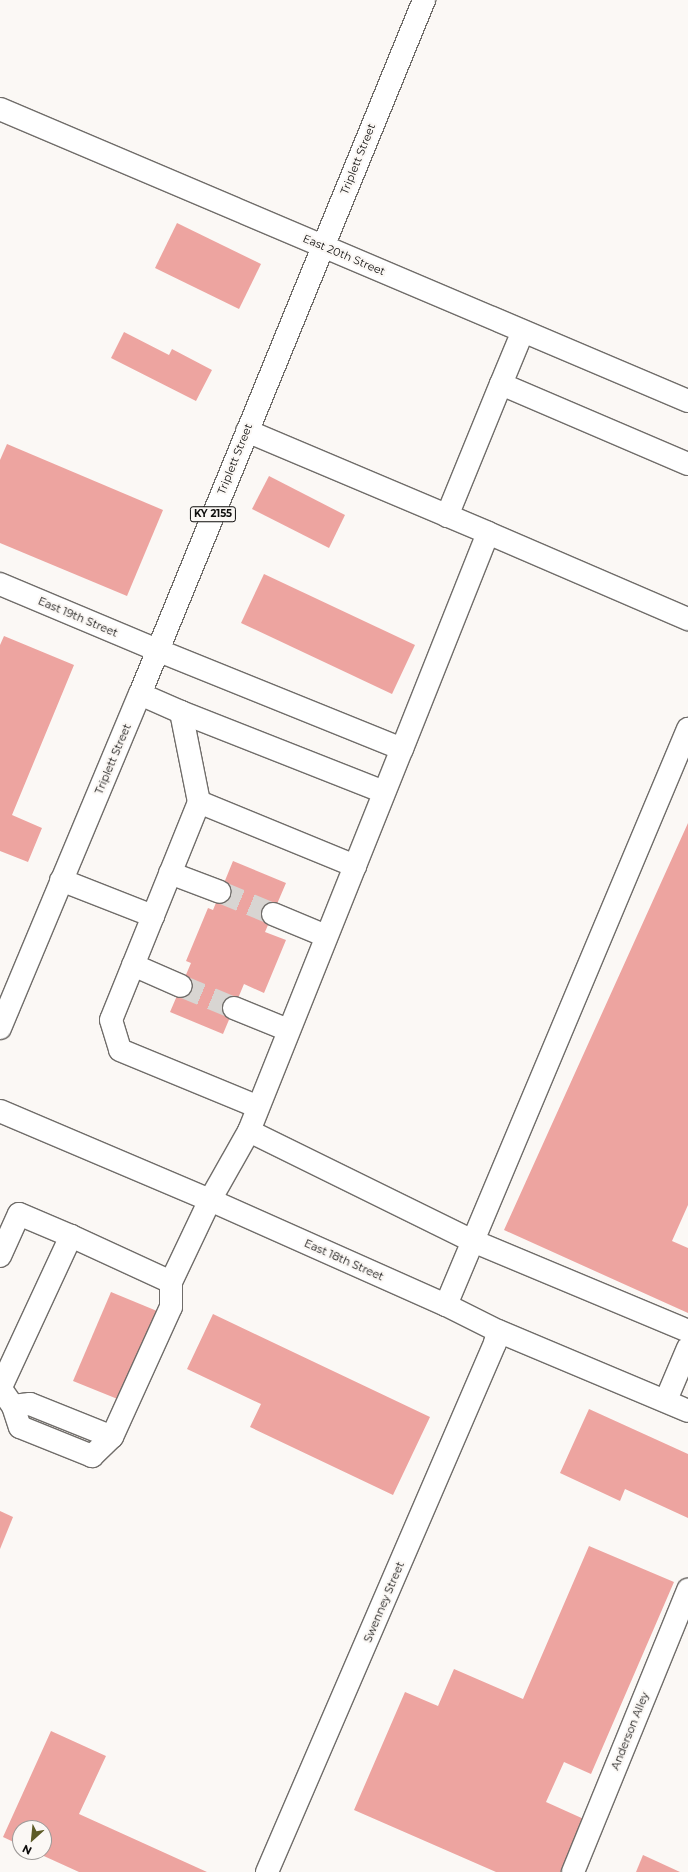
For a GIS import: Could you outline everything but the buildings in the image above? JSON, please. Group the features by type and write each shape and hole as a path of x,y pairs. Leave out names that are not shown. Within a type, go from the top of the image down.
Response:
{"street":[{"name":"Triplett Street","path":"0,1028 140,694 322,246 424,0"},
{"name":"East 20th Street","path":"0,109 688,401"},
{"path":"447,516 523,331"},
{"path":"501,384 688,464"},
{"path":"247,431 688,619"},
{"path":"71,1236 5,1395 112,1437 171,1306 170,1282 210,1200 249,1131 288,1030 488,533"},
{"name":"East 19th Street","path":"0,584 157,650 402,749"},
{"path":"140,694 181,712 384,792"},
{"path":"181,712 199,802 112,1020 120,1050 258,1107"},
{"path":"446,1305 688,729"},
{"path":"199,802 355,866"},
{"path":"170,873 220,892"},
{"path":"61,880 153,916"},
{"path":"273,914 326,936"},
{"path":"133,965 181,986"},
{"path":"234,1008 288,1030"},
{"name":"East 18th Street","path":"0,1111 210,1200 446,1305 498,1331 666,1400 688,1411"},
{"path":"249,1131 473,1241 688,1331"},
{"path":"0,1256 18,1214 71,1236 170,1282"},
{"name":"Swenney Street","path":"267,1872 489,1357 498,1331"},
{"path":"666,1400 688,1348"},
{"name":"Anderson Alley","path":"573,1872 688,1590"}],"tunnel":[{"path":"220,892 273,914"},
{"path":"181,986 234,1008"}]}
